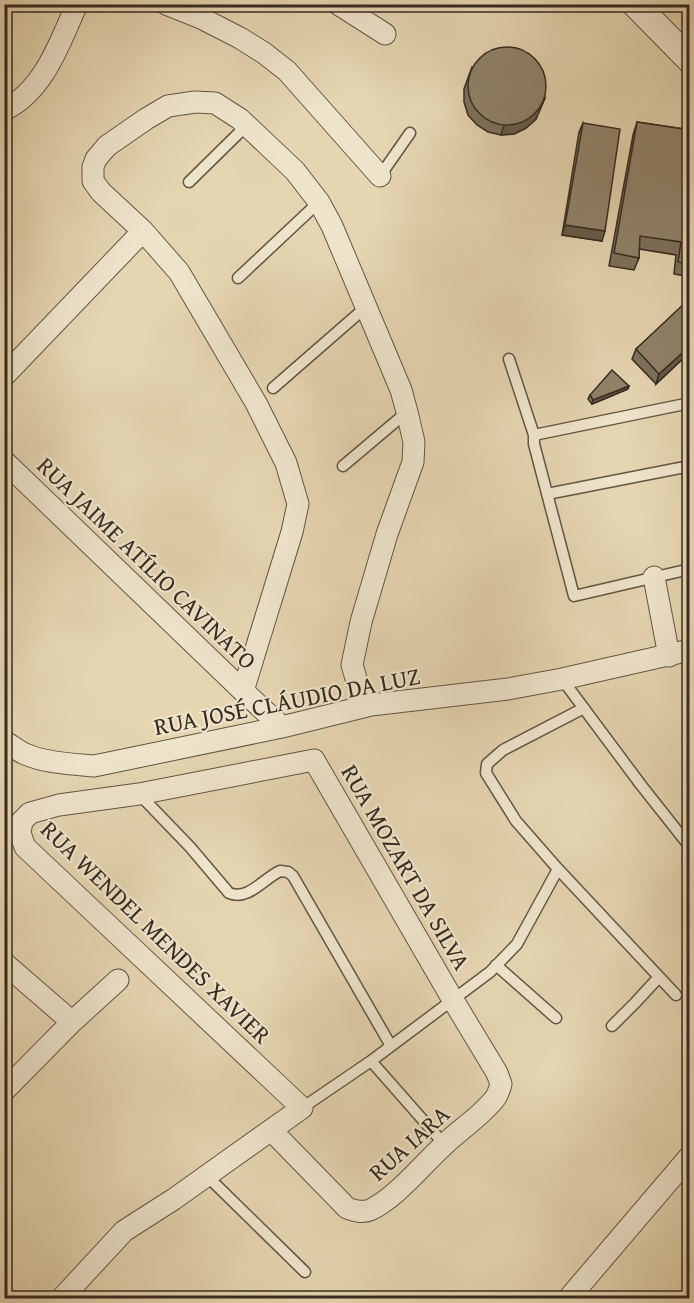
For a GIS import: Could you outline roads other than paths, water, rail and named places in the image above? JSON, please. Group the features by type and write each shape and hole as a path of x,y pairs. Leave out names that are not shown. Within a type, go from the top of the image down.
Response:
{"street":[{"path":"4,110 31,90 47,69 77,4"},
{"path":"166,4 201,18 240,38 287,71 380,176"},
{"path":"338,4 385,34"},
{"path":"635,4 690,60"},
{"path":"243,691 292,532 298,504 286,463 256,403 179,272 143,231 101,192 93,181 93,167 96,159 107,146 168,106 195,102 215,103 240,119 295,171 319,202 332,226 401,390 414,442 413,462 387,534 352,665 358,685 371,705"},
{"path":"4,376 143,231"},
{"name":"RUA JAIME ATÍLIO CAVINATO","path":"4,461 282,727"},
{"path":"654,577 669,656"},
{"name":"RUA JOSÉ CLÁUDIO DA LUZ","path":"4,741 24,754 38,759 94,766 282,727 371,705 508,689 690,650"},
{"name":"RUA WENDEL MENDES XAVIER","path":"302,1108 25,847 20,833 22,821 30,813 59,805 140,794 314,760"},
{"name":"RUA MOZART DA SILVA","path":"314,760 453,1000"},
{"path":"4,963 72,1022"},
{"path":"4,1091 72,1022 118,980"},
{"name":"RUA IARA","path":"271,1130 347,1208 357,1212 367,1211 378,1205 486,1108 496,1097 501,1084 497,1073 453,1000"},
{"path":"62,1299 124,1231 174,1199 302,1108"},
{"path":"569,1299 690,1156"}],"lane":[{"path":"189,182 247,125"},
{"path":"380,176 410,133"},
{"path":"238,278 319,202"},
{"path":"273,388 366,307"},
{"path":"509,359 534,435 534,444 574,596 690,569"},
{"path":"534,435 690,403"},
{"path":"343,466 407,412"},
{"path":"547,494 690,466"},
{"path":"562,679 690,847"},
{"path":"584,708 503,750 487,764 486,773 516,821 676,995"},
{"path":"140,794 229,893 236,896 242,895 280,871 288,872 293,876 391,1046"},
{"path":"302,1108 371,1061 489,972 517,944 558,869"},
{"path":"496,965 556,1018"},
{"path":"612,1026 659,977"},
{"path":"371,1061 444,1144"},
{"path":"207,1176 305,1272"}]}
